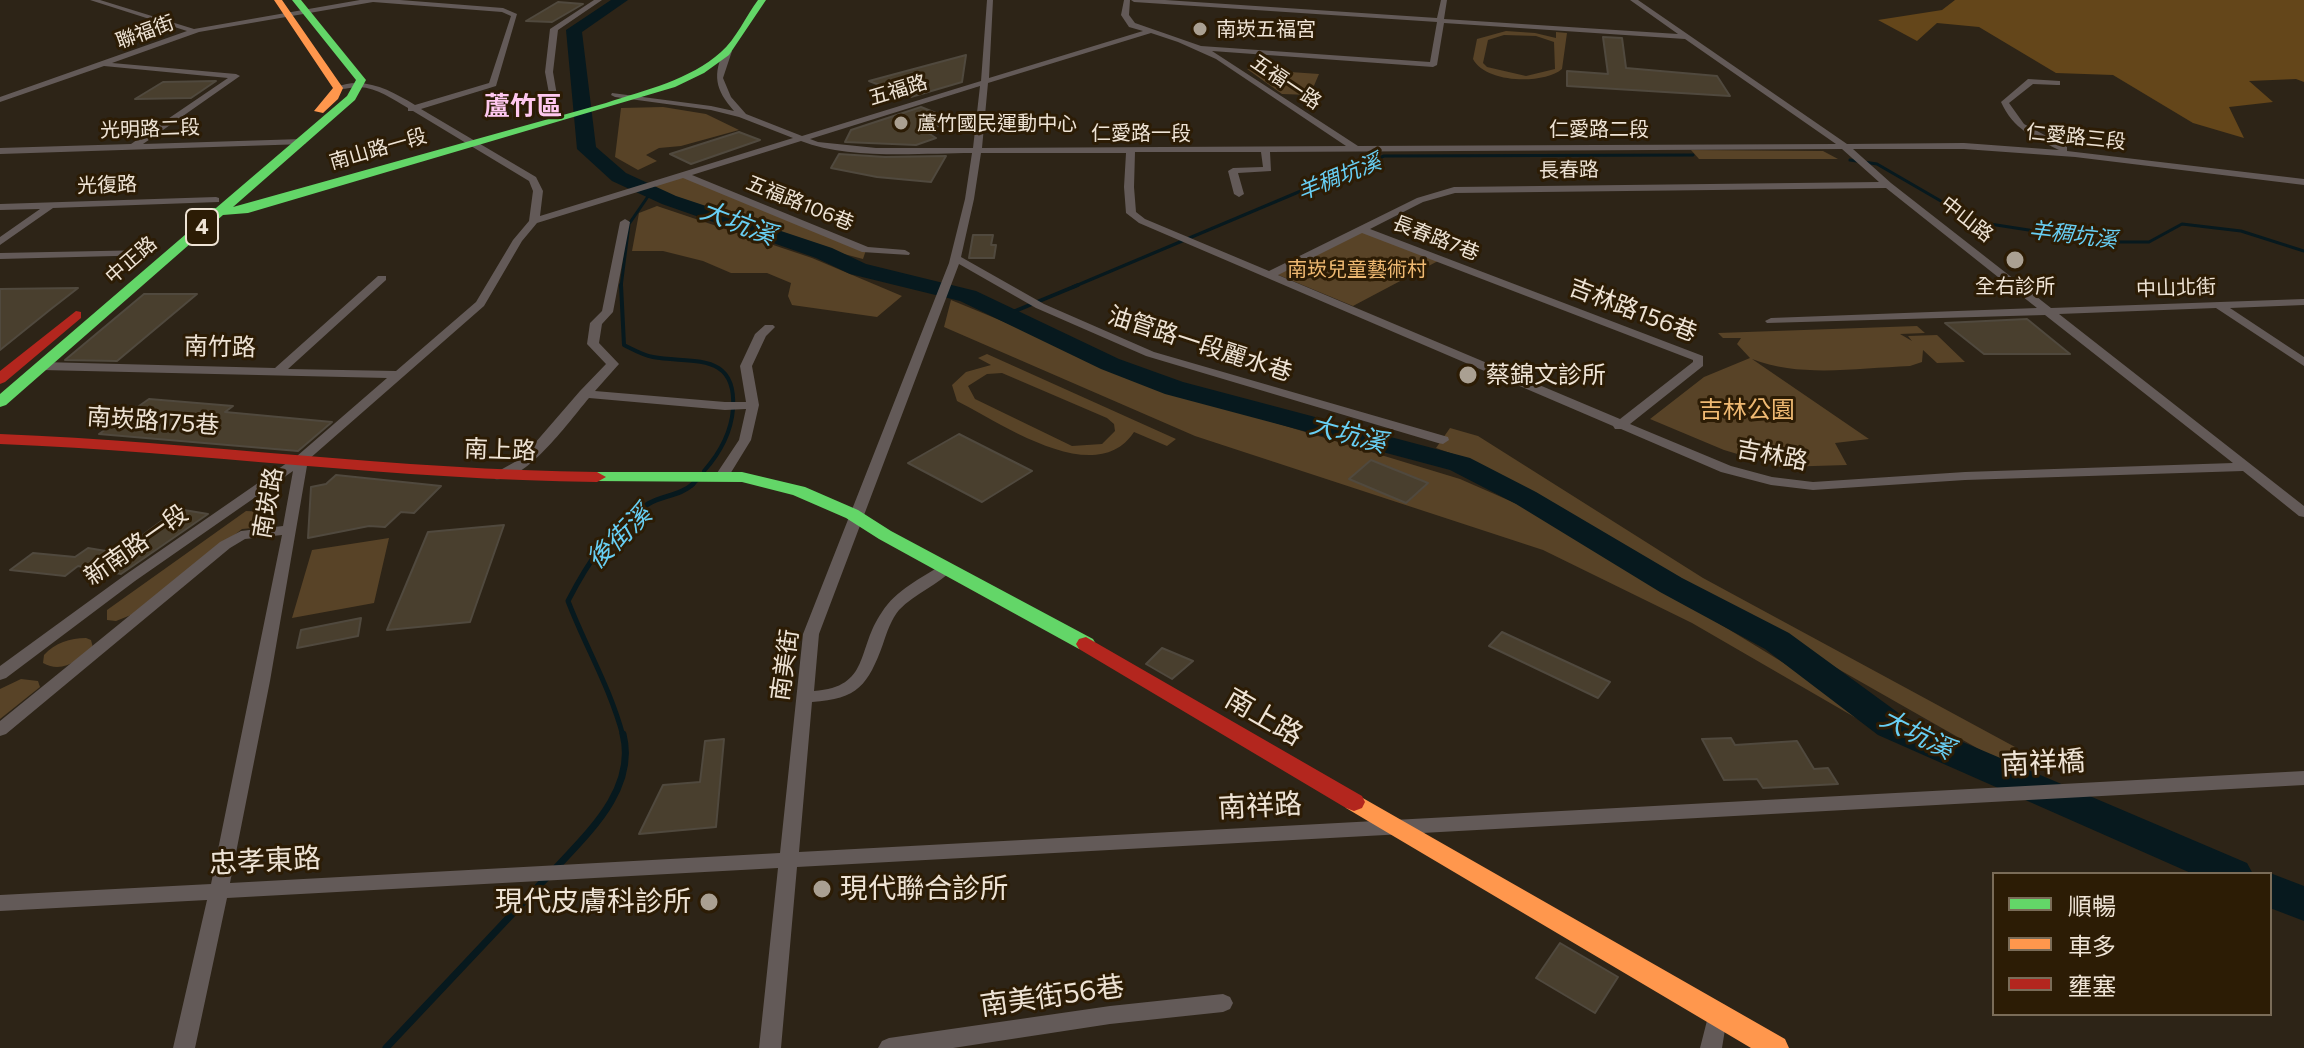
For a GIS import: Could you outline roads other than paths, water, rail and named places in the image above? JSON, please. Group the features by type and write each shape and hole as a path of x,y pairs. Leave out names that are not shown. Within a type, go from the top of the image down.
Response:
{"street":[{"path":"93,0 195,31 216,34"},
{"name":"聯福街","path":"0,100 195,31 292,6 373,0 503,10 515,15 493,84 411,109"},
{"path":"563,113 549,72 554,29 599,0"},
{"path":"614,100 659,81 715,51 749,0"},
{"path":"742,115 722,95 718,71 762,0"},
{"name":"南美街","path":"770,1048 786,862 799,767 811,634 955,261 973,194 990,0"},
{"path":"1124,39 1132,25 1125,15 1127,0"},
{"path":"1134,0 1686,37"},
{"path":"1202,48 1433,65 1439,36 1438,21 1444,0"},
{"name":"中山路","path":"1633,0 1843,145 1888,185 2304,513"},
{"path":"292,6 361,80 359,85"},
{"path":"292,6 338,88 359,85 382,89 533,179 538,191 534,221"},
{"name":"五福一路","path":"1132,25 1202,48 1245,73 1355,149"},
{"name":"五福路","path":"534,221 1150,31"},
{"name":"五福路","path":"1124,39 1173,38"},
{"path":"614,100 692,74 728,51"},
{"path":"102,65 236,76 133,147"},
{"path":"2057,83 2031,81 2005,102 2011,119 2024,130 2075,154"},
{"name":"中正路","path":"4,371 150,253 302,142 348,101 359,85"},
{"name":"中正路","path":"0,402 217,206 334,97 338,88"},
{"name":"南山路一段","path":"217,206 244,210 614,100"},
{"name":"仁愛路一段","path":"614,100 742,115 799,139 876,151 1355,149"},
{"name":"光明路二段","path":"0,151 302,142"},
{"name":"仁愛路二段","path":"1355,149 1843,145"},
{"name":"仁愛路三段","path":"1843,145 1989,147 2075,154 2304,182"},
{"path":"1239,194 1233,171 1268,169 1265,150"},
{"name":"吉林路","path":"1131,151 1131,213 1142,221 1726,469 1771,481 1813,486 1965,476 2246,467"},
{"name":"五福路106巷","path":"684,175 866,250 905,253"},
{"name":"長春路","path":"1269,275 1420,200 1454,190 1888,185"},
{"path":"0,242 51,205"},
{"name":"光復路","path":"0,207 217,206"},
{"name":"南崁路","path":"184,1048 220,891 302,459 480,304 518,240 534,221"},
{"path":"500,476 527,461 613,364 593,344 596,323 607,312 625,222"},
{"name":"長春路7巷","path":"1362,229 1497,281"},
{"path":"0,256 150,253"},
{"name":"油管路一段麗水巷","path":"955,261 1035,303 1150,354 1443,440"},
{"path":"280,370 382,278"},
{"name":"吉林路156巷","path":"1497,281 1699,358 1699,363 1619,426"},
{"name":"中山北街","path":"1771,321 2304,302"},
{"path":"2218,305 2304,362"},
{"path":"709,476 745,440 750,405 746,366 761,334 769,327"},
{"path":"4,371 42,366"},
{"name":"南竹路","path":"42,366 398,375"},
{"path":"584,394 725,406 750,405"},
{"name":"南崁路175巷","path":"0,439 192,447 302,459"},
{"name":"南上路","path":"302,459 500,476 709,476 776,483 857,514 885,535 1397,826 1525,905 1718,1011 1775,1048"},
{"name":"新南路一段","path":"0,674 153,562 302,459"},
{"path":"0,730 225,545 241,535 290,530"},
{"path":"804,697 842,693 854,685 886,617 896,604 947,568"},
{"name":"南祥橋","path":"1954,796 2304,778"},
{"name":"南祥路","path":"569,875 1954,796"},
{"name":"忠孝東路","path":"0,903 569,875"},
{"name":"南美街56巷","path":"889,1048 1110,1015 1223,1003"},
{"path":"1711,1048 1718,1011"}],"waterway":[{"name":"大坑溪","path":"621,0 574,30 587,149 619,177 669,200 824,253 858,269 968,296 1110,364 1174,388 1460,464 1526,498 1671,585 1777,641 1891,726 2228,872"},
{"name":"羊稠坑溪","path":"1073,287 1384,156 1693,155"},
{"name":"羊稠坑溪","path":"1850,160 1877,164 1977,222 2106,242 2149,242 2182,224 2241,231 2304,251"},
{"name":"後街溪","path":"621,286 629,224 651,192"},
{"name":"羊稠坑溪","path":"1008,314 1078,285"},
{"name":"後街溪","path":"621,286 624,345 649,356 709,364 728,377 733,409 730,427 720,450 704,471"},
{"name":"後街溪","path":"693,484 698,479"},
{"name":"後街溪","path":"623,736 568,601 592,560 623,523 648,504 693,484"},
{"name":"後街溪","path":"554,870 594,825 616,791 623,773 623,734"},
{"name":"後街溪","path":"386,1048 547,877"},
{"name":"大坑溪","path":"2272,891 2304,904"}],"place":[{"name":"南崁五福宮","path":"1200,29"},
{"name":"蘆竹國民運動中心","path":"901,123"},
{"name":"全右診所","path":"2015,260"},
{"name":"蔡錦文診所","path":"1468,375"},
{"name":"現代聯合診所","path":"822,889"},
{"name":"現代皮膚科診所","path":"709,902"}],"district":[{"name":"蘆竹區","path":"523,106"}],"park label":[{"name":"南崁兒童藝術村","path":"1357,269"},
{"name":"吉林公園","path":"1747,410"}]}
